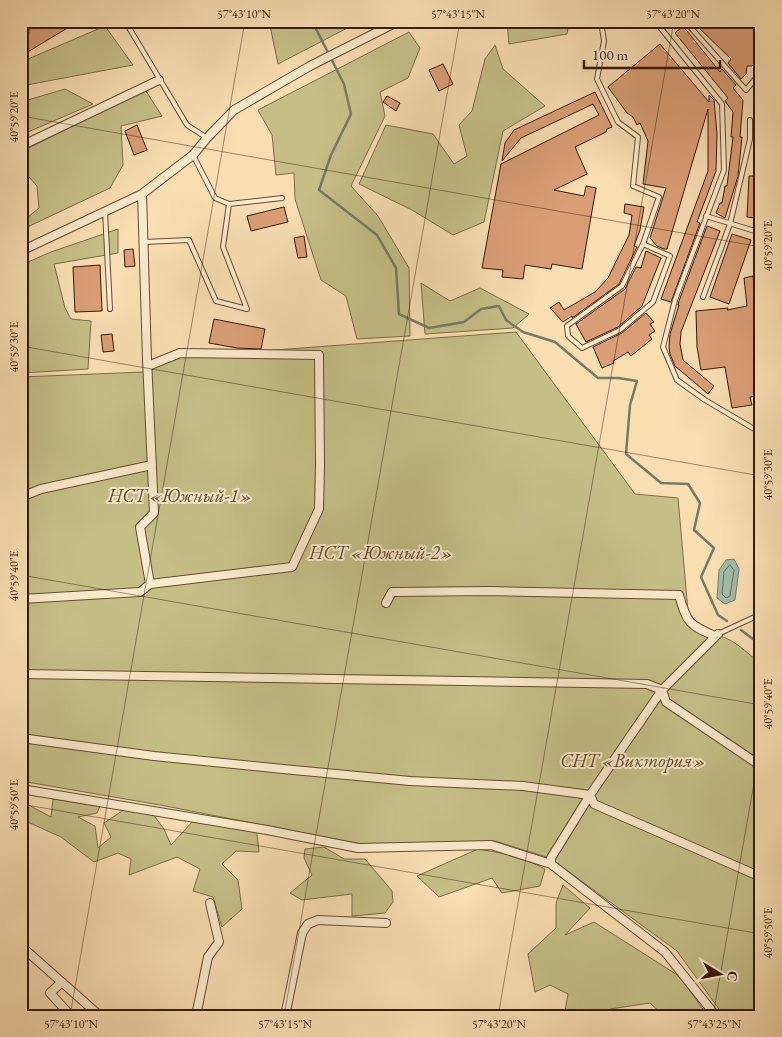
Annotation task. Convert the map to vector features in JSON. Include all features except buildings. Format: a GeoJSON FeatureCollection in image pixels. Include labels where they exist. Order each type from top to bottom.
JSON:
{"type":"FeatureCollection","features":[{"type":"Feature","properties":{"kind":"street"},"geometry":{"type":"LineString","coordinates":[[21,251],[142,194],[193,155],[234,110],[310,66],[352,46],[394,22]]}},
{"type":"Feature","properties":{"kind":"street"},"geometry":{"type":"LineString","coordinates":[[21,146],[159,80]]}},
{"type":"Feature","properties":{"kind":"street"},"geometry":{"type":"LineString","coordinates":[[142,194],[154,513],[140,527],[150,584]]}},
{"type":"Feature","properties":{"kind":"street"},"geometry":{"type":"LineString","coordinates":[[21,598],[140,592],[150,584],[292,567],[318,509],[320,464],[319,356],[180,354],[148,366]]}},
{"type":"Feature","properties":{"kind":"street"},"geometry":{"type":"LineString","coordinates":[[21,497],[41,489],[152,465]]}},
{"type":"Feature","properties":{"kind":"street"},"geometry":{"type":"LineString","coordinates":[[386,603],[392,592],[490,591],[680,596],[686,618],[696,628],[716,635],[662,690],[590,795],[550,858],[551,864]]}},
{"type":"Feature","properties":{"kind":"street"},"geometry":{"type":"LineString","coordinates":[[21,674],[647,684],[662,690],[666,702],[761,766]]}},
{"type":"Feature","properties":{"kind":"street"},"geometry":{"type":"LineString","coordinates":[[21,738],[154,756],[283,769],[410,781],[523,786],[590,795]]}},
{"type":"Feature","properties":{"kind":"street"},"geometry":{"type":"LineString","coordinates":[[21,789],[258,828],[358,848],[491,845],[551,864],[665,952],[716,1016]]}},
{"type":"Feature","properties":{"kind":"street"},"geometry":{"type":"LineString","coordinates":[[590,795],[594,804],[761,877]]}},
{"type":"Feature","properties":{"kind":"street"},"geometry":{"type":"LineString","coordinates":[[196,1016],[208,957],[218,942],[210,903]]}},
{"type":"Feature","properties":{"kind":"street"},"geometry":{"type":"LineString","coordinates":[[285,1016],[302,933],[308,924],[318,920],[386,923]]}},
{"type":"Feature","properties":{"kind":"street"},"geometry":{"type":"LineString","coordinates":[[21,946],[100,1016]]}},
{"type":"Feature","properties":{"kind":"street"},"geometry":{"type":"LineString","coordinates":[[62,982],[50,993],[70,1016]]}},
{"type":"Feature","properties":{"kind":"lane"},"geometry":{"type":"LineString","coordinates":[[124,21],[187,125],[210,135]]}},
{"type":"Feature","properties":{"kind":"lane"},"geometry":{"type":"LineString","coordinates":[[602,21],[604,41],[597,79],[618,122],[638,137],[633,186],[659,197],[643,244],[622,286],[567,326],[568,336],[582,348],[620,330],[653,302],[670,256],[643,244]]}},
{"type":"Feature","properties":{"kind":"lane"},"geometry":{"type":"LineString","coordinates":[[655,21],[722,104],[724,170],[675,300],[663,347],[677,380],[705,400],[761,433]]}},
{"type":"Feature","properties":{"kind":"lane"},"geometry":{"type":"LineString","coordinates":[[660,27],[666,21]]}},
{"type":"Feature","properties":{"kind":"lane"},"geometry":{"type":"LineString","coordinates":[[660,27],[684,21],[746,90],[761,72]]}},
{"type":"Feature","properties":{"kind":"lane"},"geometry":{"type":"LineString","coordinates":[[703,297],[730,224],[750,139],[750,120]]}},
{"type":"Feature","properties":{"kind":"lane"},"geometry":{"type":"LineString","coordinates":[[193,155],[215,198],[229,204],[282,198]]}},
{"type":"Feature","properties":{"kind":"lane"},"geometry":{"type":"LineString","coordinates":[[143,242],[189,240],[216,301],[247,310],[223,247],[229,204]]}},
{"type":"Feature","properties":{"kind":"lane"},"geometry":{"type":"LineString","coordinates":[[105,211],[110,309]]}},
{"type":"Feature","properties":{"kind":"lane"},"geometry":{"type":"LineString","coordinates":[[706,216],[758,232],[761,231]]}},
{"type":"Feature","properties":{"kind":"lane"},"geometry":{"type":"LineString","coordinates":[[716,635],[761,614]]}},
{"type":"Feature","properties":{"kind":"green space"},"geometry":{"type":"Polygon","coordinates":[[[269,21],[356,21],[355,24],[278,64],[269,21]]]}},
{"type":"Feature","properties":{"kind":"green space"},"geometry":{"type":"Polygon","coordinates":[[[507,21],[569,21],[567,34],[509,44],[507,21]]]}},
{"type":"Feature","properties":{"kind":"green space"},"geometry":{"type":"Polygon","coordinates":[[[105,26],[133,65],[21,86],[21,62],[105,26]]]}},
{"type":"Feature","properties":{"kind":"green space"},"geometry":{"type":"Polygon","coordinates":[[[409,32],[420,48],[408,78],[380,92],[385,116],[351,186],[378,216],[409,268],[410,336],[357,339],[346,296],[321,280],[295,199],[294,173],[276,175],[272,135],[258,110],[409,32]]]}},
{"type":"Feature","properties":{"kind":"green space"},"geometry":{"type":"Polygon","coordinates":[[[495,45],[503,69],[545,106],[503,131],[484,222],[453,235],[412,210],[359,184],[386,125],[433,134],[454,164],[467,156],[459,125],[472,111],[485,59],[495,45]]]}},
{"type":"Feature","properties":{"kind":"green space"},"geometry":{"type":"Polygon","coordinates":[[[65,89],[93,104],[21,135],[21,102],[65,89]]]}},
{"type":"Feature","properties":{"kind":"green space"},"geometry":{"type":"Polygon","coordinates":[[[146,91],[162,116],[121,126],[123,165],[110,188],[21,230],[21,223],[39,208],[37,186],[21,168],[21,152],[146,91]]]}},
{"type":"Feature","properties":{"kind":"green space"},"geometry":{"type":"Polygon","coordinates":[[[118,229],[118,253],[54,264],[65,308],[71,319],[91,321],[88,369],[21,373],[21,265],[51,252],[118,229]]]}},
{"type":"Feature","properties":{"kind":"green space"},"geometry":{"type":"Polygon","coordinates":[[[421,283],[450,301],[480,288],[529,314],[513,328],[425,334],[421,283]]]}},
{"type":"Feature","properties":{"kind":"green space"},"geometry":{"type":"Polygon","coordinates":[[[516,332],[635,494],[678,498],[688,611],[703,633],[728,639],[761,664],[761,1016],[724,1016],[677,951],[550,858],[495,841],[366,845],[160,805],[21,781],[21,377],[144,372],[181,357],[516,332]]]}},
{"type":"Feature","properties":{"kind":"green space"},"geometry":{"type":"Polygon","coordinates":[[[53,799],[100,806],[97,813],[78,817],[95,826],[98,848],[111,837],[104,823],[125,809],[152,813],[164,829],[171,845],[193,821],[255,830],[259,852],[236,851],[222,864],[238,880],[242,909],[222,927],[213,897],[193,891],[200,869],[177,857],[129,875],[131,859],[118,853],[94,862],[61,837],[21,819],[25,803],[51,817],[53,799]]]}},
{"type":"Feature","properties":{"kind":"green space"},"geometry":{"type":"Polygon","coordinates":[[[324,847],[344,859],[365,859],[392,891],[393,902],[385,913],[352,916],[352,894],[302,900],[290,893],[312,875],[304,858],[305,849],[324,847]]]}},
{"type":"Feature","properties":{"kind":"green space"},"geometry":{"type":"Polygon","coordinates":[[[478,849],[518,856],[545,869],[540,886],[502,893],[492,878],[439,897],[417,876],[478,849]]]}},
{"type":"Feature","properties":{"kind":"green space"},"geometry":{"type":"Polygon","coordinates":[[[563,885],[590,908],[565,935],[594,922],[679,976],[708,1016],[664,1016],[650,1003],[610,1009],[604,1016],[564,1016],[568,994],[550,985],[535,992],[528,954],[556,928],[556,903],[563,885]]]}},
{"type":"Feature","properties":{"kind":"water"},"geometry":{"type":"Polygon","coordinates":[[[734,559],[739,569],[735,600],[725,604],[717,598],[719,570],[726,560],[734,559]]]}},
{"type":"Feature","properties":{"kind":"waterway"},"geometry":{"type":"LineString","coordinates":[[312,21],[344,84],[351,114],[331,155],[319,190],[377,235],[396,268],[399,314],[429,328],[464,322],[481,309],[499,306],[506,320],[523,332],[555,342],[598,378],[618,378],[637,381],[630,405],[626,454],[661,483],[688,484],[700,503],[694,530],[714,548],[701,577],[718,615],[727,621]]}},
{"type":"Feature","properties":{"kind":"waterway"},"geometry":{"type":"LineString","coordinates":[[741,630],[761,645]]}},
{"type":"Feature","properties":{"kind":"park label","name":"НСТ «Южный-1»"},"geometry":{"type":"Point","coordinates":[180,495]}},
{"type":"Feature","properties":{"kind":"park label","name":"НСТ «Южный-2»"},"geometry":{"type":"Point","coordinates":[381,552]}},
{"type":"Feature","properties":{"kind":"park label","name":"СНТ «Виктория»"},"geometry":{"type":"Point","coordinates":[633,760]}}]}
